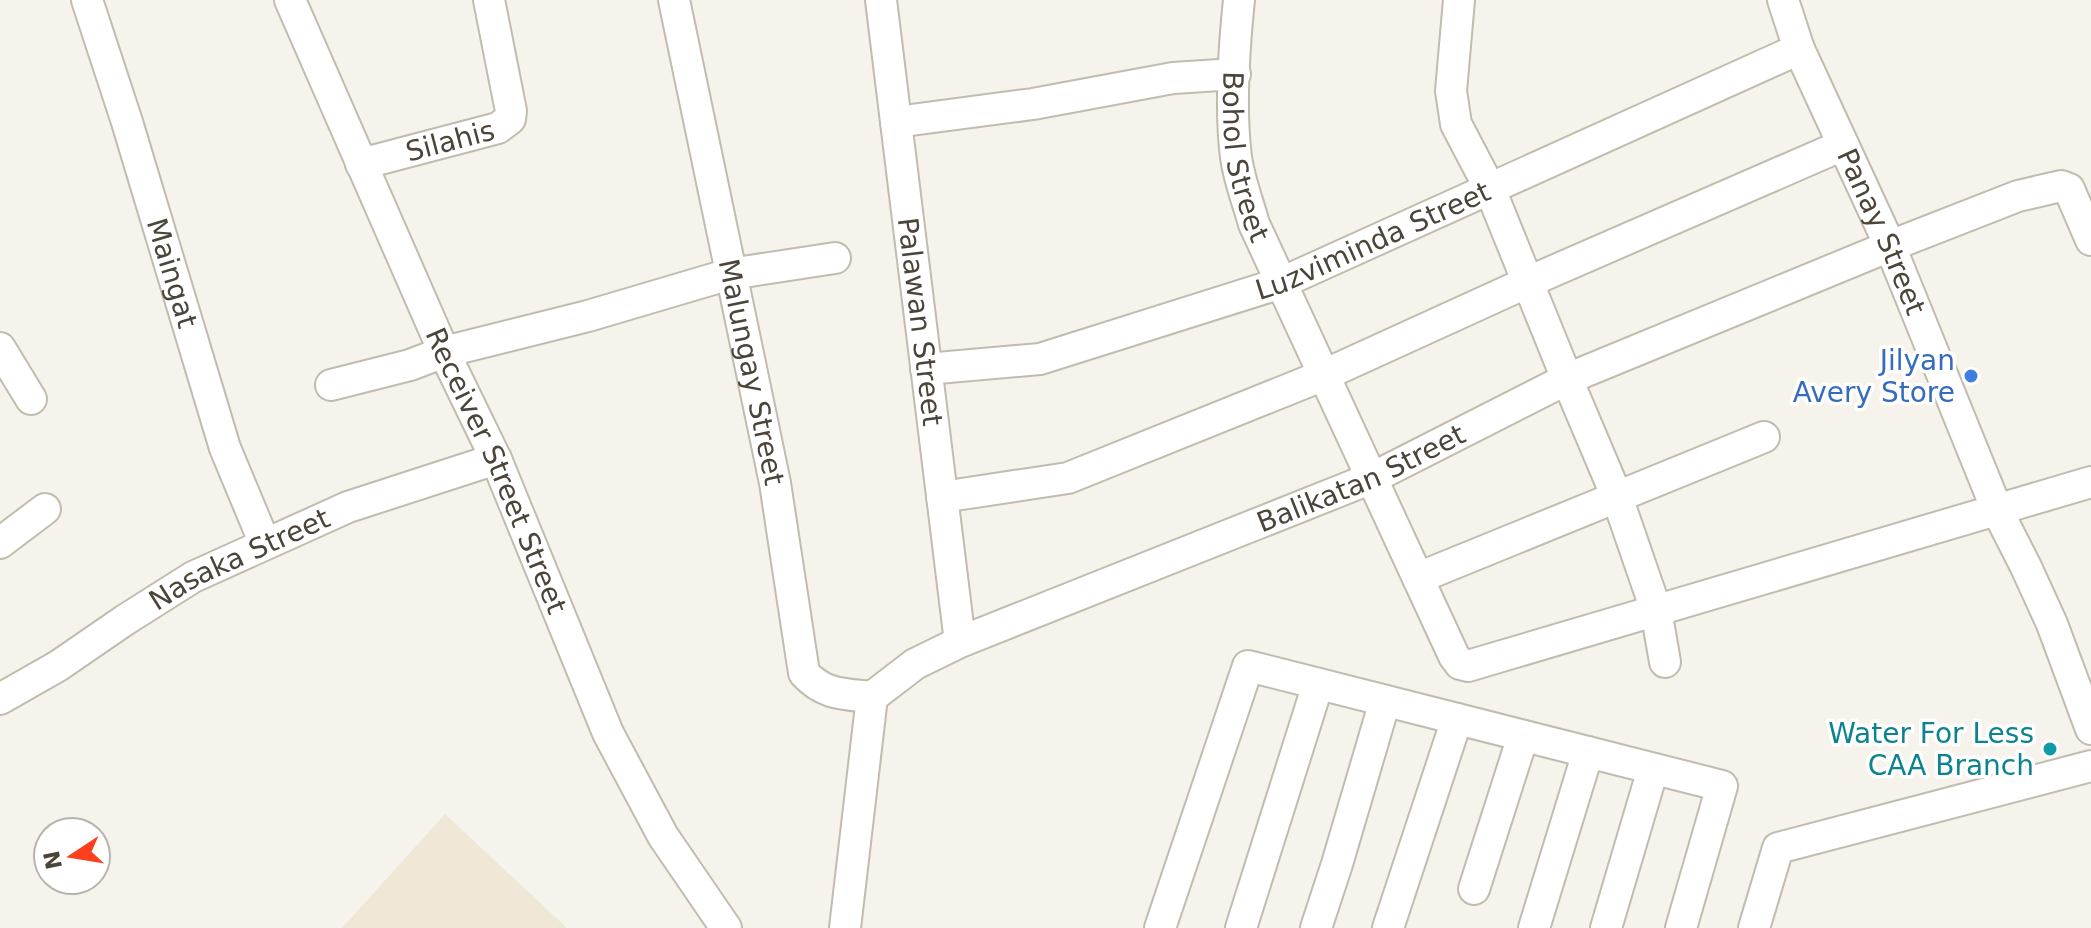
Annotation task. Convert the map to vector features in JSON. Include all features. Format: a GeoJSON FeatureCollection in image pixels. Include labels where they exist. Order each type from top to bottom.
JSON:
{"type":"FeatureCollection","features":[{"type":"Feature","properties":{"kind":"street","name":"Maingat"},"geometry":{"type":"LineString","coordinates":[[87,0],[225,448],[265,544]]}},
{"type":"Feature","properties":{"kind":"street","name":"Receiver Street Street"},"geometry":{"type":"LineString","coordinates":[[290,0],[444,352],[496,459],[608,733],[663,836],[726,928]]}},
{"type":"Feature","properties":{"kind":"street","name":"Silahis"},"geometry":{"type":"LineString","coordinates":[[361,164],[498,128],[510,119],[489,0]]}},
{"type":"Feature","properties":{"kind":"street","name":"Malungay Street"},"geometry":{"type":"LineString","coordinates":[[674,0],[775,483],[804,673],[816,686],[839,694],[872,697]]}},
{"type":"Feature","properties":{"kind":"street","name":"Palawan Street"},"geometry":{"type":"LineString","coordinates":[[881,0],[960,642]]}},
{"type":"Feature","properties":{"kind":"street","name":"Bohol Street"},"geometry":{"type":"LineString","coordinates":[[1239,0],[1235,39],[1236,159],[1254,224],[1454,656],[1460,664],[1468,666],[1656,610]]}},
{"type":"Feature","properties":{"kind":"street"},"geometry":{"type":"LineString","coordinates":[[1459,0],[1451,91],[1456,124],[1490,189],[1617,497],[1656,610],[1665,662]]}},
{"type":"Feature","properties":{"kind":"street","name":"Panay Street"},"geometry":{"type":"LineString","coordinates":[[1783,0],[1799,49],[1890,246],[1997,510],[2052,624],[2091,729]]}},
{"type":"Feature","properties":{"kind":"street","name":"Luzviminda Street"},"geometry":{"type":"LineString","coordinates":[[926,369],[1040,359],[1281,283],[1799,49]]}},
{"type":"Feature","properties":{"kind":"street"},"geometry":{"type":"LineString","coordinates":[[896,122],[1033,104],[1173,78],[1235,74]]}},
{"type":"Feature","properties":{"kind":"street"},"geometry":{"type":"LineString","coordinates":[[942,497],[1068,478],[1324,375],[1843,145]]}},
{"type":"Feature","properties":{"kind":"street","name":"Balikatan Street"},"geometry":{"type":"LineString","coordinates":[[872,697],[915,664],[960,642],[1372,478],[1567,379],[2018,196],[2061,186],[2069,189],[2091,240]]}},
{"type":"Feature","properties":{"kind":"street"},"geometry":{"type":"LineString","coordinates":[[331,385],[410,365],[444,352],[588,316],[730,274],[835,258]]}},
{"type":"Feature","properties":{"kind":"street"},"geometry":{"type":"LineString","coordinates":[[0,348],[31,399]]}},
{"type":"Feature","properties":{"kind":"street"},"geometry":{"type":"LineString","coordinates":[[1418,578],[1764,437]]}},
{"type":"Feature","properties":{"kind":"street","name":"Nasaka Street"},"geometry":{"type":"LineString","coordinates":[[0,699],[58,666],[193,577],[348,507],[496,459]]}},
{"type":"Feature","properties":{"kind":"street"},"geometry":{"type":"LineString","coordinates":[[1656,610],[2091,482]]}},
{"type":"Feature","properties":{"kind":"street"},"geometry":{"type":"LineString","coordinates":[[0,543],[45,509]]}},
{"type":"Feature","properties":{"kind":"street"},"geometry":{"type":"LineString","coordinates":[[1160,928],[1248,666],[1722,786],[1681,928]]}},
{"type":"Feature","properties":{"kind":"street"},"geometry":{"type":"LineString","coordinates":[[1241,928],[1318,684]]}},
{"type":"Feature","properties":{"kind":"street"},"geometry":{"type":"LineString","coordinates":[[845,928],[872,697]]}},
{"type":"Feature","properties":{"kind":"street"},"geometry":{"type":"LineString","coordinates":[[1316,928],[1385,701]]}},
{"type":"Feature","properties":{"kind":"street"},"geometry":{"type":"LineString","coordinates":[[1388,928],[1457,719]]}},
{"type":"Feature","properties":{"kind":"street"},"geometry":{"type":"LineString","coordinates":[[1474,889],[1523,736]]}},
{"type":"Feature","properties":{"kind":"street"},"geometry":{"type":"LineString","coordinates":[[1534,928],[1588,752]]}},
{"type":"Feature","properties":{"kind":"street"},"geometry":{"type":"LineString","coordinates":[[1754,928],[1778,848],[2091,766]]}},
{"type":"Feature","properties":{"kind":"street"},"geometry":{"type":"LineString","coordinates":[[1606,928],[1653,769]]}},
{"type":"Feature","properties":{"kind":"shaded area"},"geometry":{"type":"Polygon","coordinates":[[[445,814],[567,928],[342,928],[445,814]]]}},
{"type":"Feature","properties":{"kind":"place","name":"Jilyan Avery Store"},"geometry":{"type":"Point","coordinates":[1971,376]}},
{"type":"Feature","properties":{"kind":"place","name":"Water For Less CAA Branch"},"geometry":{"type":"Point","coordinates":[2050,749]}}]}
